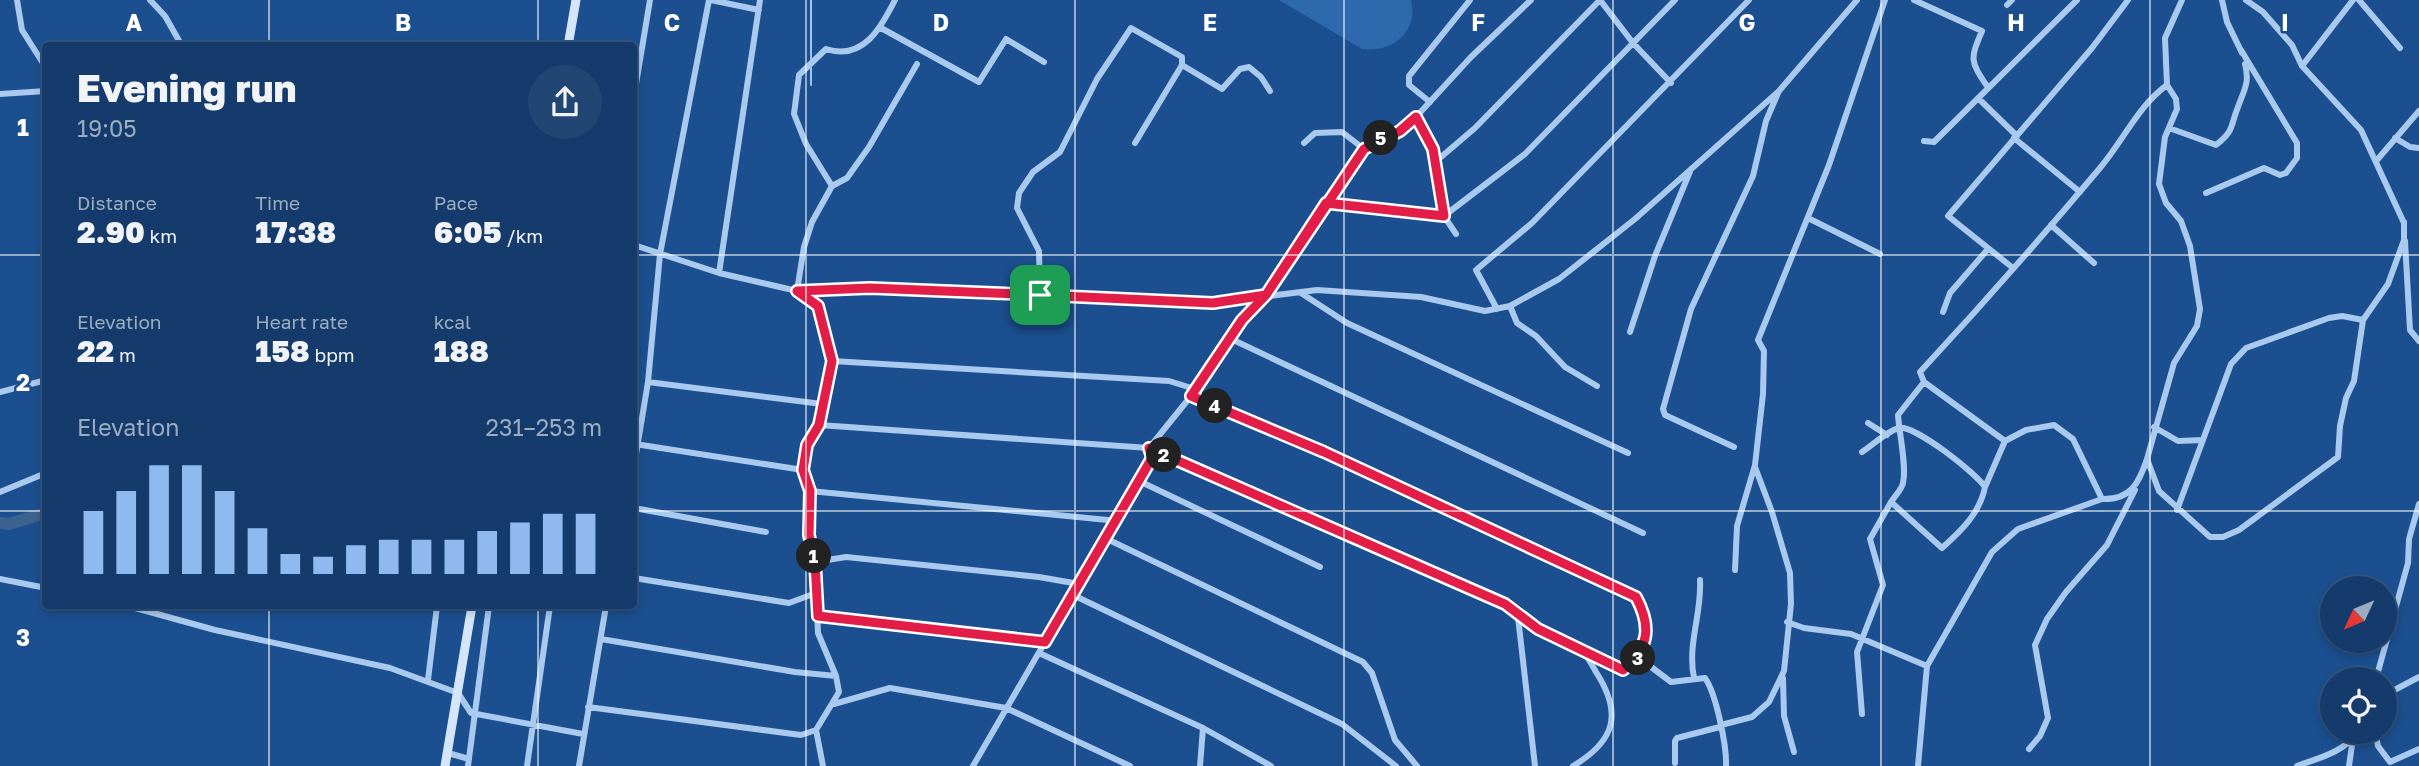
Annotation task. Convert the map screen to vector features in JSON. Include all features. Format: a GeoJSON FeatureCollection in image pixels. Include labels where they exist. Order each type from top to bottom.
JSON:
{"type":"FeatureCollection","features":[{"type":"Feature","properties":{"kind":"main road"},"geometry":{"type":"LineString","coordinates":[[569,42],[576,0]]}},
{"type":"Feature","properties":{"kind":"main road"},"geometry":{"type":"LineString","coordinates":[[445,766],[472,609]]}},
{"type":"Feature","properties":{"kind":"street"},"geometry":{"type":"LineString","coordinates":[[17,0],[22,30],[42,62]]}},
{"type":"Feature","properties":{"kind":"street"},"geometry":{"type":"LineString","coordinates":[[150,0],[165,16],[180,42]]}},
{"type":"Feature","properties":{"kind":"street"},"geometry":{"type":"LineString","coordinates":[[637,78],[650,0]]}},
{"type":"Feature","properties":{"kind":"street"},"geometry":{"type":"LineString","coordinates":[[637,434],[648,382],[660,254],[710,0],[759,10]]}},
{"type":"Feature","properties":{"kind":"street"},"geometry":{"type":"LineString","coordinates":[[719,273],[761,0]]}},
{"type":"Feature","properties":{"kind":"street"},"geometry":{"type":"LineString","coordinates":[[832,186],[806,144],[794,114],[799,75],[826,49],[837,52],[862,47],[881,28],[895,0]]}},
{"type":"Feature","properties":{"kind":"street"},"geometry":{"type":"LineString","coordinates":[[1430,102],[1409,85],[1409,76],[1470,0]]}},
{"type":"Feature","properties":{"kind":"street"},"geometry":{"type":"LineString","coordinates":[[1149,448],[1193,393],[1229,338],[1266,295],[1364,149],[1400,131],[1416,117],[1471,57],[1531,0]]}},
{"type":"Feature","properties":{"kind":"street"},"geometry":{"type":"LineString","coordinates":[[1434,163],[1504,99],[1600,0],[1633,43],[1671,83]]}},
{"type":"Feature","properties":{"kind":"street"},"geometry":{"type":"LineString","coordinates":[[1326,203],[1444,216],[1525,154],[1675,0]]}},
{"type":"Feature","properties":{"kind":"street"},"geometry":{"type":"LineString","coordinates":[[1497,309],[1476,270],[1532,223],[1749,0]]}},
{"type":"Feature","properties":{"kind":"street"},"geometry":{"type":"LineString","coordinates":[[637,246],[719,273],[797,291],[870,288],[1213,303],[1317,290],[1421,297],[1485,311],[1497,309],[1510,306],[1559,279],[1635,219],[1779,91],[1857,0]]}},
{"type":"Feature","properties":{"kind":"street"},"geometry":{"type":"LineString","coordinates":[[1735,570],[1737,526],[1755,465],[1763,394],[1764,351],[1758,340],[1808,218],[1885,0]]}},
{"type":"Feature","properties":{"kind":"street"},"geometry":{"type":"LineString","coordinates":[[1914,0],[1982,31],[1971,55],[1974,67],[1987,86]]}},
{"type":"Feature","properties":{"kind":"street"},"geometry":{"type":"LineString","coordinates":[[1924,141],[1934,142],[1987,86],[2077,0]]}},
{"type":"Feature","properties":{"kind":"street"},"geometry":{"type":"LineString","coordinates":[[2014,268],[1948,216],[2092,47],[2128,0]]}},
{"type":"Feature","properties":{"kind":"street"},"geometry":{"type":"LineString","coordinates":[[2029,749],[2040,736],[2048,718],[2035,645],[2047,619],[2066,592],[2107,545],[2136,488],[2174,363],[2197,326],[2200,310],[2190,246],[2181,221],[2161,195],[2159,184],[2165,137],[2177,109],[2176,99],[2167,85],[2165,38],[2182,0]]}},
{"type":"Feature","properties":{"kind":"street"},"geometry":{"type":"LineString","coordinates":[[2206,193],[2264,168],[2280,175],[2286,173],[2297,158],[2297,143],[2241,50],[2227,22],[2222,0]]}},
{"type":"Feature","properties":{"kind":"street"},"geometry":{"type":"LineString","coordinates":[[2246,0],[2263,12],[2292,45],[2302,66],[2361,130],[2377,160],[2404,222],[2410,330],[2419,341]]}},
{"type":"Feature","properties":{"kind":"street"},"geometry":{"type":"LineString","coordinates":[[2302,66],[2353,0]]}},
{"type":"Feature","properties":{"kind":"street"},"geometry":{"type":"LineString","coordinates":[[2359,0],[2400,48]]}},
{"type":"Feature","properties":{"kind":"street"},"geometry":{"type":"LineString","coordinates":[[881,28],[979,82],[1006,39],[1044,62]]}},
{"type":"Feature","properties":{"kind":"street"},"geometry":{"type":"LineString","coordinates":[[1040,295],[1039,251],[1017,208],[1019,192],[1033,172],[1060,152],[1097,79],[1131,28],[1182,57],[1182,65],[1135,143]]}},
{"type":"Feature","properties":{"kind":"street"},"geometry":{"type":"LineString","coordinates":[[2169,128],[2216,145],[2223,139],[2235,125],[2239,103],[2248,84],[2241,50]]}},
{"type":"Feature","properties":{"kind":"street"},"geometry":{"type":"LineString","coordinates":[[797,291],[808,234],[832,186],[847,178],[869,147],[917,64]]}},
{"type":"Feature","properties":{"kind":"street"},"geometry":{"type":"LineString","coordinates":[[1182,65],[1222,89],[1240,69],[1249,67],[1261,77],[1270,91]]}},
{"type":"Feature","properties":{"kind":"street"},"geometry":{"type":"LineString","coordinates":[[2005,440],[1924,382],[1920,372],[2080,192],[2152,96],[2167,85]]}},
{"type":"Feature","properties":{"kind":"street"},"geometry":{"type":"LineString","coordinates":[[0,94],[42,91]]}},
{"type":"Feature","properties":{"kind":"street"},"geometry":{"type":"LineString","coordinates":[[1734,447],[1665,415],[1663,409],[1691,309],[1753,176],[1766,121],[1779,91]]}},
{"type":"Feature","properties":{"kind":"street"},"geometry":{"type":"LineString","coordinates":[[1978,98],[2015,137],[2080,192]]}},
{"type":"Feature","properties":{"kind":"street"},"geometry":{"type":"LineString","coordinates":[[2377,160],[2419,111]]}},
{"type":"Feature","properties":{"kind":"street"},"geometry":{"type":"LineString","coordinates":[[1416,117],[1433,149],[1444,216],[1456,234]]}},
{"type":"Feature","properties":{"kind":"street"},"geometry":{"type":"LineString","coordinates":[[1304,143],[1315,133],[1342,131],[1364,149]]}},
{"type":"Feature","properties":{"kind":"street"},"geometry":{"type":"LineString","coordinates":[[2395,138],[2410,147],[2419,148]]}},
{"type":"Feature","properties":{"kind":"street"},"geometry":{"type":"LineString","coordinates":[[1630,332],[1656,256],[1692,168]]}},
{"type":"Feature","properties":{"kind":"street"},"geometry":{"type":"LineString","coordinates":[[1808,218],[1880,254]]}},
{"type":"Feature","properties":{"kind":"street"},"geometry":{"type":"LineString","coordinates":[[2147,458],[2159,491],[2210,537],[2231,535],[2338,457],[2340,426],[2346,398],[2354,382],[2363,320],[2388,284],[2404,240],[2404,222]]}},
{"type":"Feature","properties":{"kind":"street"},"geometry":{"type":"LineString","coordinates":[[2051,225],[2094,263]]}},
{"type":"Feature","properties":{"kind":"street"},"geometry":{"type":"LineString","coordinates":[[1943,312],[1951,293],[1988,249]]}},
{"type":"Feature","properties":{"kind":"street"},"geometry":{"type":"LineString","coordinates":[[588,707],[800,735],[816,730],[834,704],[839,692],[836,676],[818,633],[815,562],[809,535],[810,491],[803,470],[807,445],[819,425],[832,361],[818,306],[797,291]]}},
{"type":"Feature","properties":{"kind":"street"},"geometry":{"type":"LineString","coordinates":[[1301,293],[1347,323],[1628,453]]}},
{"type":"Feature","properties":{"kind":"street"},"geometry":{"type":"LineString","coordinates":[[1510,306],[1517,323],[1536,336],[1565,367],[1597,386]]}},
{"type":"Feature","properties":{"kind":"street"},"geometry":{"type":"LineString","coordinates":[[2177,510],[2231,364],[2246,348],[2329,318],[2342,316],[2363,320]]}},
{"type":"Feature","properties":{"kind":"street"},"geometry":{"type":"LineString","coordinates":[[1229,338],[1643,533]]}},
{"type":"Feature","properties":{"kind":"street"},"geometry":{"type":"LineString","coordinates":[[819,425],[1149,448],[1505,604],[1518,617],[1623,670],[1644,648],[1646,616],[1636,597],[1169,381],[832,361]]}},
{"type":"Feature","properties":{"kind":"street"},"geometry":{"type":"LineString","coordinates":[[0,392],[42,381]]}},
{"type":"Feature","properties":{"kind":"street"},"geometry":{"type":"LineString","coordinates":[[648,382],[822,404]]}},
{"type":"Feature","properties":{"kind":"street"},"geometry":{"type":"LineString","coordinates":[[1862,714],[1857,652],[1883,585],[1870,539],[1903,483],[1898,415],[1924,382]]}},
{"type":"Feature","properties":{"kind":"street"},"geometry":{"type":"LineString","coordinates":[[1868,424],[1887,435]]}},
{"type":"Feature","properties":{"kind":"street"},"geometry":{"type":"LineString","coordinates":[[1891,502],[1942,548],[1963,529],[1982,500],[2005,440],[2026,430],[2054,425],[2073,439],[2102,499]]}},
{"type":"Feature","properties":{"kind":"street"},"geometry":{"type":"LineString","coordinates":[[2154,427],[2178,441],[2203,440]]}},
{"type":"Feature","properties":{"kind":"street"},"geometry":{"type":"LineString","coordinates":[[1862,453],[1899,428],[1907,429],[1949,454],[1985,487]]}},
{"type":"Feature","properties":{"kind":"street"},"geometry":{"type":"LineString","coordinates":[[637,444],[803,470]]}},
{"type":"Feature","properties":{"kind":"street"},"geometry":{"type":"LineString","coordinates":[[972,766],[1118,521],[1152,458],[1149,448]]}},
{"type":"Feature","properties":{"kind":"street"},"geometry":{"type":"LineString","coordinates":[[1755,465],[1790,573],[1791,604],[1781,692],[1784,716],[1794,752]]}},
{"type":"Feature","properties":{"kind":"street"},"geometry":{"type":"LineString","coordinates":[[0,492],[42,475]]}},
{"type":"Feature","properties":{"kind":"street"},"geometry":{"type":"LineString","coordinates":[[1139,481],[1320,567]]}},
{"type":"Feature","properties":{"kind":"street"},"geometry":{"type":"LineString","coordinates":[[1917,766],[1927,666],[1992,552],[2018,529],[2102,499],[2116,499],[2136,488]]}},
{"type":"Feature","properties":{"kind":"street"},"geometry":{"type":"LineString","coordinates":[[810,491],[1118,521]]}},
{"type":"Feature","properties":{"kind":"street"},"geometry":{"type":"LineString","coordinates":[[2379,667],[2408,564],[2409,539],[2419,504]]}},
{"type":"Feature","properties":{"kind":"street"},"geometry":{"type":"LineString","coordinates":[[637,509],[766,533]]}},
{"type":"Feature","properties":{"kind":"street"},"geometry":{"type":"LineString","coordinates":[[1107,539],[1363,662],[1372,673],[1400,749],[1417,766]]}},
{"type":"Feature","properties":{"kind":"street"},"geometry":{"type":"LineString","coordinates":[[815,562],[846,557],[1039,577],[1079,584]]}},
{"type":"Feature","properties":{"kind":"street"},"geometry":{"type":"LineString","coordinates":[[0,579],[42,587]]}},
{"type":"Feature","properties":{"kind":"street"},"geometry":{"type":"LineString","coordinates":[[637,579],[789,603],[816,593]]}},
{"type":"Feature","properties":{"kind":"street"},"geometry":{"type":"LineString","coordinates":[[1695,678],[1691,646],[1699,614],[1700,580]]}},
{"type":"Feature","properties":{"kind":"street"},"geometry":{"type":"LineString","coordinates":[[1073,595],[1342,724],[1396,766],[1400,749]]}},
{"type":"Feature","properties":{"kind":"street"},"geometry":{"type":"LineString","coordinates":[[139,609],[215,630],[362,660],[428,680],[458,693],[474,713],[583,734]]}},
{"type":"Feature","properties":{"kind":"street"},"geometry":{"type":"LineString","coordinates":[[428,680],[437,609]]}},
{"type":"Feature","properties":{"kind":"street"},"geometry":{"type":"LineString","coordinates":[[447,753],[469,762],[489,609]]}},
{"type":"Feature","properties":{"kind":"street"},"geometry":{"type":"LineString","coordinates":[[527,766],[550,609]]}},
{"type":"Feature","properties":{"kind":"street"},"geometry":{"type":"LineString","coordinates":[[579,766],[606,609]]}},
{"type":"Feature","properties":{"kind":"street"},"geometry":{"type":"LineString","coordinates":[[818,616],[1045,642]]}},
{"type":"Feature","properties":{"kind":"street"},"geometry":{"type":"LineString","coordinates":[[1518,617],[1535,766]]}},
{"type":"Feature","properties":{"kind":"street"},"geometry":{"type":"LineString","coordinates":[[1787,622],[1862,639],[1927,666]]}},
{"type":"Feature","properties":{"kind":"street"},"geometry":{"type":"LineString","coordinates":[[601,639],[795,672],[836,676]]}},
{"type":"Feature","properties":{"kind":"street"},"geometry":{"type":"LineString","coordinates":[[1573,766],[1601,748],[1606,739],[1612,708],[1610,695],[1581,650]]}},
{"type":"Feature","properties":{"kind":"street"},"geometry":{"type":"LineString","coordinates":[[1039,653],[1203,728],[1271,766]]}},
{"type":"Feature","properties":{"kind":"street"},"geometry":{"type":"LineString","coordinates":[[1638,657],[1671,682],[1705,678],[1712,687],[1727,754],[1726,766]]}},
{"type":"Feature","properties":{"kind":"street"},"geometry":{"type":"LineString","coordinates":[[1675,764],[1675,741],[1678,738],[1752,717],[1769,702],[1784,671]]}},
{"type":"Feature","properties":{"kind":"street"},"geometry":{"type":"LineString","coordinates":[[2397,689],[2419,677]]}},
{"type":"Feature","properties":{"kind":"street"},"geometry":{"type":"LineString","coordinates":[[834,704],[890,688],[1006,708],[1130,766]]}},
{"type":"Feature","properties":{"kind":"street"},"geometry":{"type":"LineString","coordinates":[[1200,766],[1203,728]]}},
{"type":"Feature","properties":{"kind":"street"},"geometry":{"type":"LineString","coordinates":[[816,730],[823,766]]}},
{"type":"Feature","properties":{"kind":"street"},"geometry":{"type":"LineString","coordinates":[[2297,766],[2333,752],[2343,744]]}},
{"type":"Feature","properties":{"kind":"street"},"geometry":{"type":"LineString","coordinates":[[2349,766],[2353,744]]}},
{"type":"Feature","properties":{"kind":"street"},"geometry":{"type":"LineString","coordinates":[[2378,744],[2390,762],[2419,749]]}},
{"type":"Feature","properties":{"kind":"shaded area"},"geometry":{"type":"Polygon","coordinates":[[[1279,0],[1411,0],[1411,22],[1407,31],[1393,44],[1383,48],[1362,49],[1279,0]]]}},
{"type":"Feature","properties":{"kind":"waterway"},"geometry":{"type":"LineString","coordinates":[[811,0],[811,59]]}},
{"type":"Feature","properties":{"kind":"waterway"},"geometry":{"type":"LineString","coordinates":[[811,68],[811,85]]}},
{"type":"Feature","properties":{"kind":"waterway"},"geometry":{"type":"LineString","coordinates":[[0,523],[9,524],[42,514]]}},
{"type":"Feature","properties":{"kind":"route"},"geometry":{"type":"LineString","coordinates":[[1040,295],[942,289],[797,291],[818,306],[832,361],[819,425],[807,445],[803,470],[810,491],[809,535],[815,562],[818,616],[1045,642],[1118,521],[1152,458],[1149,448],[1505,604],[1518,617],[1538,629],[1623,670],[1644,648],[1646,616],[1636,597],[1324,452],[1191,396],[1242,320],[1266,295],[1326,203],[1444,216],[1433,149],[1416,117],[1400,131],[1364,149],[1326,203],[1296,249],[1266,295],[1213,303],[1040,295]]}}]}
